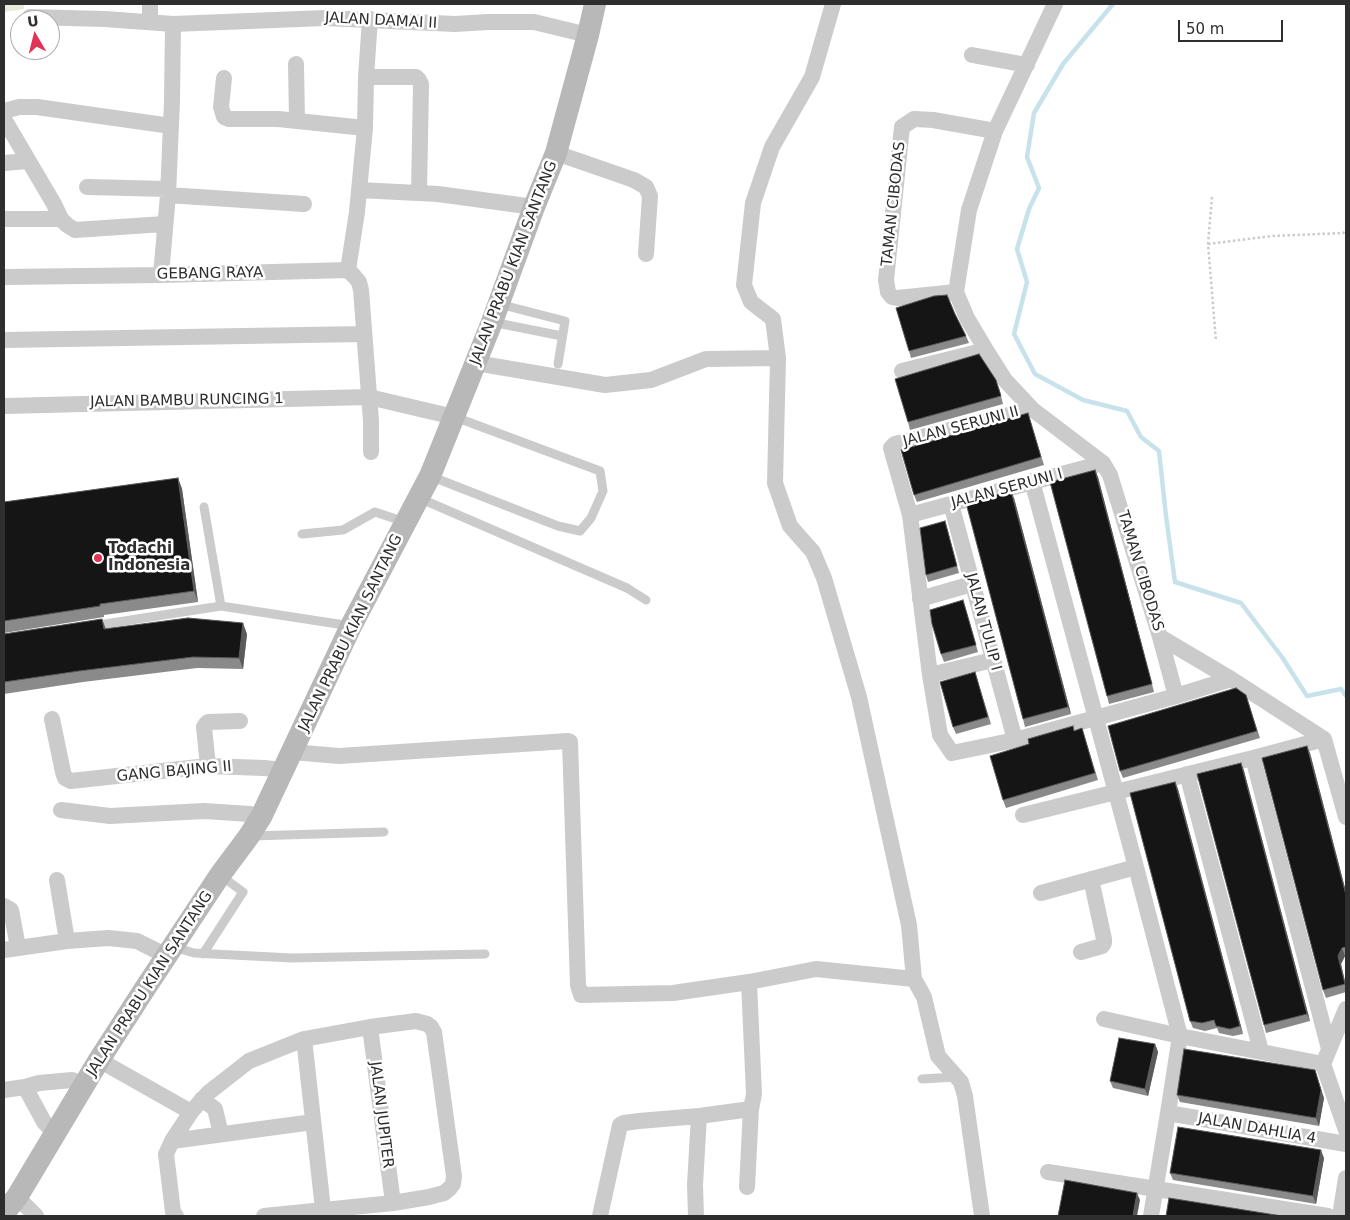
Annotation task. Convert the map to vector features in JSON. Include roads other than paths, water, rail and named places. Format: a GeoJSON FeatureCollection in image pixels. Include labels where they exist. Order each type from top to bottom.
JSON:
{"type":"FeatureCollection","features":[{"type":"Feature","properties":{"kind":"main road","name":"JALAN PRABU KIAN SANTANG"},"geometry":{"type":"LineString","coordinates":[[10,1205],[56,1134],[99,1060],[220,875],[250,836],[261,817],[351,626],[430,476],[476,363],[556,153],[595,4]]}},
{"type":"Feature","properties":{"kind":"street"},"geometry":{"type":"LineString","coordinates":[[150,4],[150,22]]}},
{"type":"Feature","properties":{"kind":"street"},"geometry":{"type":"LineString","coordinates":[[833,4],[812,77],[772,146],[753,203],[744,285],[751,302],[773,319],[778,358],[775,483],[790,526],[813,552],[824,578],[859,697],[909,926],[914,979],[924,997],[938,1056],[961,1082],[966,1096],[982,1216]]}},
{"type":"Feature","properties":{"kind":"street"},"geometry":{"type":"LineString","coordinates":[[956,292],[969,210],[995,131],[1055,4]]}},
{"type":"Feature","properties":{"kind":"street","name":"JALAN DAMAI II"},"geometry":{"type":"LineString","coordinates":[[60,18],[173,24],[325,18],[446,24],[534,22],[588,35]]}},
{"type":"Feature","properties":{"kind":"street"},"geometry":{"type":"LineString","coordinates":[[370,19],[365,128],[348,270],[359,282],[361,290],[371,452]]}},
{"type":"Feature","properties":{"kind":"street"},"geometry":{"type":"LineString","coordinates":[[161,275],[168,192],[173,24]]}},
{"type":"Feature","properties":{"kind":"street"},"geometry":{"type":"LineString","coordinates":[[972,55],[1027,65]]}},
{"type":"Feature","properties":{"kind":"street"},"geometry":{"type":"LineString","coordinates":[[296,64],[297,121]]}},
{"type":"Feature","properties":{"kind":"street"},"geometry":{"type":"LineString","coordinates":[[366,77],[416,78],[421,84],[419,193]]}},
{"type":"Feature","properties":{"kind":"street"},"geometry":{"type":"LineString","coordinates":[[224,78],[221,107],[224,117],[229,120],[278,119],[365,128]]}},
{"type":"Feature","properties":{"kind":"street"},"geometry":{"type":"LineString","coordinates":[[4,113],[19,107],[37,107],[171,126]]}},
{"type":"Feature","properties":{"kind":"street"},"geometry":{"type":"LineString","coordinates":[[4,119],[66,225],[75,230],[164,224]]}},
{"type":"Feature","properties":{"kind":"street","name":"TAMAN CIBODAS"},"geometry":{"type":"LineString","coordinates":[[995,131],[933,120],[914,120],[902,127],[886,280],[888,292],[892,297],[897,298],[956,292],[968,318],[1004,380],[1032,408],[1103,463],[1110,475],[1160,637],[1324,738]]}},
{"type":"Feature","properties":{"kind":"street"},"geometry":{"type":"LineString","coordinates":[[556,153],[634,180],[646,187],[650,196],[646,254]]}},
{"type":"Feature","properties":{"kind":"street"},"geometry":{"type":"LineString","coordinates":[[4,163],[28,161]]}},
{"type":"Feature","properties":{"kind":"street"},"geometry":{"type":"LineString","coordinates":[[87,187],[304,204]]}},
{"type":"Feature","properties":{"kind":"street"},"geometry":{"type":"LineString","coordinates":[[359,190],[419,193],[534,207]]}},
{"type":"Feature","properties":{"kind":"street"},"geometry":{"type":"LineString","coordinates":[[4,219],[61,219]]}},
{"type":"Feature","properties":{"kind":"street","name":"GEBANG RAYA"},"geometry":{"type":"LineString","coordinates":[[4,277],[348,270]]}},
{"type":"Feature","properties":{"kind":"street"},"geometry":{"type":"LineString","coordinates":[[4,340],[364,334]]}},
{"type":"Feature","properties":{"kind":"street"},"geometry":{"type":"LineString","coordinates":[[902,371],[986,350]]}},
{"type":"Feature","properties":{"kind":"street"},"geometry":{"type":"LineString","coordinates":[[476,363],[605,385],[651,380],[706,359],[778,358]]}},
{"type":"Feature","properties":{"kind":"street"},"geometry":{"type":"LineString","coordinates":[[369,397],[454,417]]}},
{"type":"Feature","properties":{"kind":"street","name":"JALAN BAMBU RUNCING 1"},"geometry":{"type":"LineString","coordinates":[[4,406],[369,397]]}},
{"type":"Feature","properties":{"kind":"street","name":"JALAN SERUNI II"},"geometry":{"type":"LineString","coordinates":[[910,515],[891,448],[895,444],[1032,408]]}},
{"type":"Feature","properties":{"kind":"street","name":"JALAN SERUNI I"},"geometry":{"type":"LineString","coordinates":[[910,515],[1103,463]]}},
{"type":"Feature","properties":{"kind":"street"},"geometry":{"type":"LineString","coordinates":[[1032,481],[1180,1036],[1151,1216]]}},
{"type":"Feature","properties":{"kind":"street","name":"JALAN TULIP I"},"geometry":{"type":"LineString","coordinates":[[951,504],[1015,740]]}},
{"type":"Feature","properties":{"kind":"street"},"geometry":{"type":"LineString","coordinates":[[910,515],[930,675],[940,735],[952,754],[1015,740],[1231,679]]}},
{"type":"Feature","properties":{"kind":"street"},"geometry":{"type":"LineString","coordinates":[[920,599],[972,584]]}},
{"type":"Feature","properties":{"kind":"street"},"geometry":{"type":"LineString","coordinates":[[1160,637],[1176,696]]}},
{"type":"Feature","properties":{"kind":"street"},"geometry":{"type":"LineString","coordinates":[[930,675],[993,660]]}},
{"type":"Feature","properties":{"kind":"street","name":"GANG BAJING II"},"geometry":{"type":"LineString","coordinates":[[52,719],[63,772],[65,778],[71,780],[208,766],[264,768],[288,761],[339,756],[568,741],[570,742],[578,985],[581,995],[673,993],[749,982]]}},
{"type":"Feature","properties":{"kind":"street"},"geometry":{"type":"LineString","coordinates":[[208,766],[204,727],[206,724],[208,722],[240,721]]}},
{"type":"Feature","properties":{"kind":"street"},"geometry":{"type":"LineString","coordinates":[[1022,815],[1253,758],[1324,738],[1346,817]]}},
{"type":"Feature","properties":{"kind":"street"},"geometry":{"type":"LineString","coordinates":[[1253,758],[1346,1130]]}},
{"type":"Feature","properties":{"kind":"street"},"geometry":{"type":"LineString","coordinates":[[1187,774],[1260,1051]]}},
{"type":"Feature","properties":{"kind":"street"},"geometry":{"type":"LineString","coordinates":[[60,810],[110,816],[204,811],[250,814],[261,817]]}},
{"type":"Feature","properties":{"kind":"street"},"geometry":{"type":"LineString","coordinates":[[1041,893],[1136,868]]}},
{"type":"Feature","properties":{"kind":"street"},"geometry":{"type":"LineString","coordinates":[[56,880],[66,941]]}},
{"type":"Feature","properties":{"kind":"street"},"geometry":{"type":"LineString","coordinates":[[1081,952],[1102,946],[1104,943],[1091,880]]}},
{"type":"Feature","properties":{"kind":"street"},"geometry":{"type":"LineString","coordinates":[[4,906],[10,910],[11,948],[108,938],[137,941],[170,951]]}},
{"type":"Feature","properties":{"kind":"street"},"geometry":{"type":"LineString","coordinates":[[747,1187],[751,1109],[754,1094],[749,982],[816,969],[914,979]]}},
{"type":"Feature","properties":{"kind":"street"},"geometry":{"type":"LineString","coordinates":[[1326,1056],[1346,1008]]}},
{"type":"Feature","properties":{"kind":"street"},"geometry":{"type":"LineString","coordinates":[[1104,1018],[1180,1036],[1260,1051],[1326,1056]]}},
{"type":"Feature","properties":{"kind":"street"},"geometry":{"type":"LineString","coordinates":[[176,1216],[173,1212],[166,1154],[172,1141],[202,1099],[249,1061],[304,1039],[370,1027],[416,1022],[427,1024],[434,1032],[454,1176],[453,1184],[450,1188],[444,1193],[429,1197],[393,1203],[264,1216]]}},
{"type":"Feature","properties":{"kind":"street","name":"JALAN JUPITER"},"geometry":{"type":"LineString","coordinates":[[370,1027],[393,1203]]}},
{"type":"Feature","properties":{"kind":"street"},"geometry":{"type":"LineString","coordinates":[[304,1039],[323,1209]]}},
{"type":"Feature","properties":{"kind":"street"},"geometry":{"type":"LineString","coordinates":[[99,1060],[191,1112]]}},
{"type":"Feature","properties":{"kind":"street"},"geometry":{"type":"LineString","coordinates":[[4,1090],[25,1088],[39,1083],[72,1080],[84,1085]]}},
{"type":"Feature","properties":{"kind":"street"},"geometry":{"type":"LineString","coordinates":[[25,1088],[44,1122],[56,1134]]}},
{"type":"Feature","properties":{"kind":"street"},"geometry":{"type":"LineString","coordinates":[[202,1099],[214,1110],[221,1134]]}},
{"type":"Feature","properties":{"kind":"street"},"geometry":{"type":"LineString","coordinates":[[600,1216],[620,1125],[639,1121],[751,1109]]}},
{"type":"Feature","properties":{"kind":"street","name":"JALAN DAHLIA 4"},"geometry":{"type":"LineString","coordinates":[[1168,1114],[1346,1144]]}},
{"type":"Feature","properties":{"kind":"street"},"geometry":{"type":"LineString","coordinates":[[696,1216],[695,1185],[699,1116]]}},
{"type":"Feature","properties":{"kind":"street"},"geometry":{"type":"LineString","coordinates":[[172,1141],[313,1122]]}},
{"type":"Feature","properties":{"kind":"street"},"geometry":{"type":"LineString","coordinates":[[1048,1172],[1328,1216]]}},
{"type":"Feature","properties":{"kind":"street"},"geometry":{"type":"LineString","coordinates":[[1340,1216],[1346,1178]]}},
{"type":"Feature","properties":{"kind":"street"},"geometry":{"type":"LineString","coordinates":[[10,1205],[36,1216]]}},
{"type":"Feature","properties":{"kind":"lane"},"geometry":{"type":"LineString","coordinates":[[495,313],[562,336]]}},
{"type":"Feature","properties":{"kind":"lane"},"geometry":{"type":"LineString","coordinates":[[495,313],[565,320],[558,364]]}},
{"type":"Feature","properties":{"kind":"lane"},"geometry":{"type":"LineString","coordinates":[[430,476],[558,526],[580,531],[592,518],[603,491],[600,471],[454,417]]}},
{"type":"Feature","properties":{"kind":"lane"},"geometry":{"type":"LineString","coordinates":[[418,498],[627,588],[646,600]]}},
{"type":"Feature","properties":{"kind":"lane"},"geometry":{"type":"LineString","coordinates":[[204,507],[221,606]]}},
{"type":"Feature","properties":{"kind":"lane"},"geometry":{"type":"LineString","coordinates":[[302,534],[343,530],[375,512],[406,522]]}},
{"type":"Feature","properties":{"kind":"lane"},"geometry":{"type":"LineString","coordinates":[[80,627],[221,606],[351,626]]}},
{"type":"Feature","properties":{"kind":"lane"},"geometry":{"type":"LineString","coordinates":[[250,836],[384,832]]}},
{"type":"Feature","properties":{"kind":"lane"},"geometry":{"type":"LineString","coordinates":[[203,954],[243,892],[220,875]]}},
{"type":"Feature","properties":{"kind":"lane"},"geometry":{"type":"LineString","coordinates":[[170,951],[292,958],[485,954]]}},
{"type":"Feature","properties":{"kind":"lane"},"geometry":{"type":"LineString","coordinates":[[922,1080],[956,1077]]}},
{"type":"Feature","properties":{"kind":"waterway"},"geometry":{"type":"LineString","coordinates":[[1113,4],[1063,64],[1034,113],[1027,157],[1039,188],[1029,209],[1017,249],[1027,282],[1014,334],[1035,374],[1083,400],[1127,411],[1141,437],[1159,451],[1175,582],[1241,603],[1282,657],[1307,696],[1341,689],[1346,696]]}},
{"type":"Feature","properties":{"kind":"place","name":"Todachi Indonesia"},"geometry":{"type":"Point","coordinates":[98,558]}}]}
